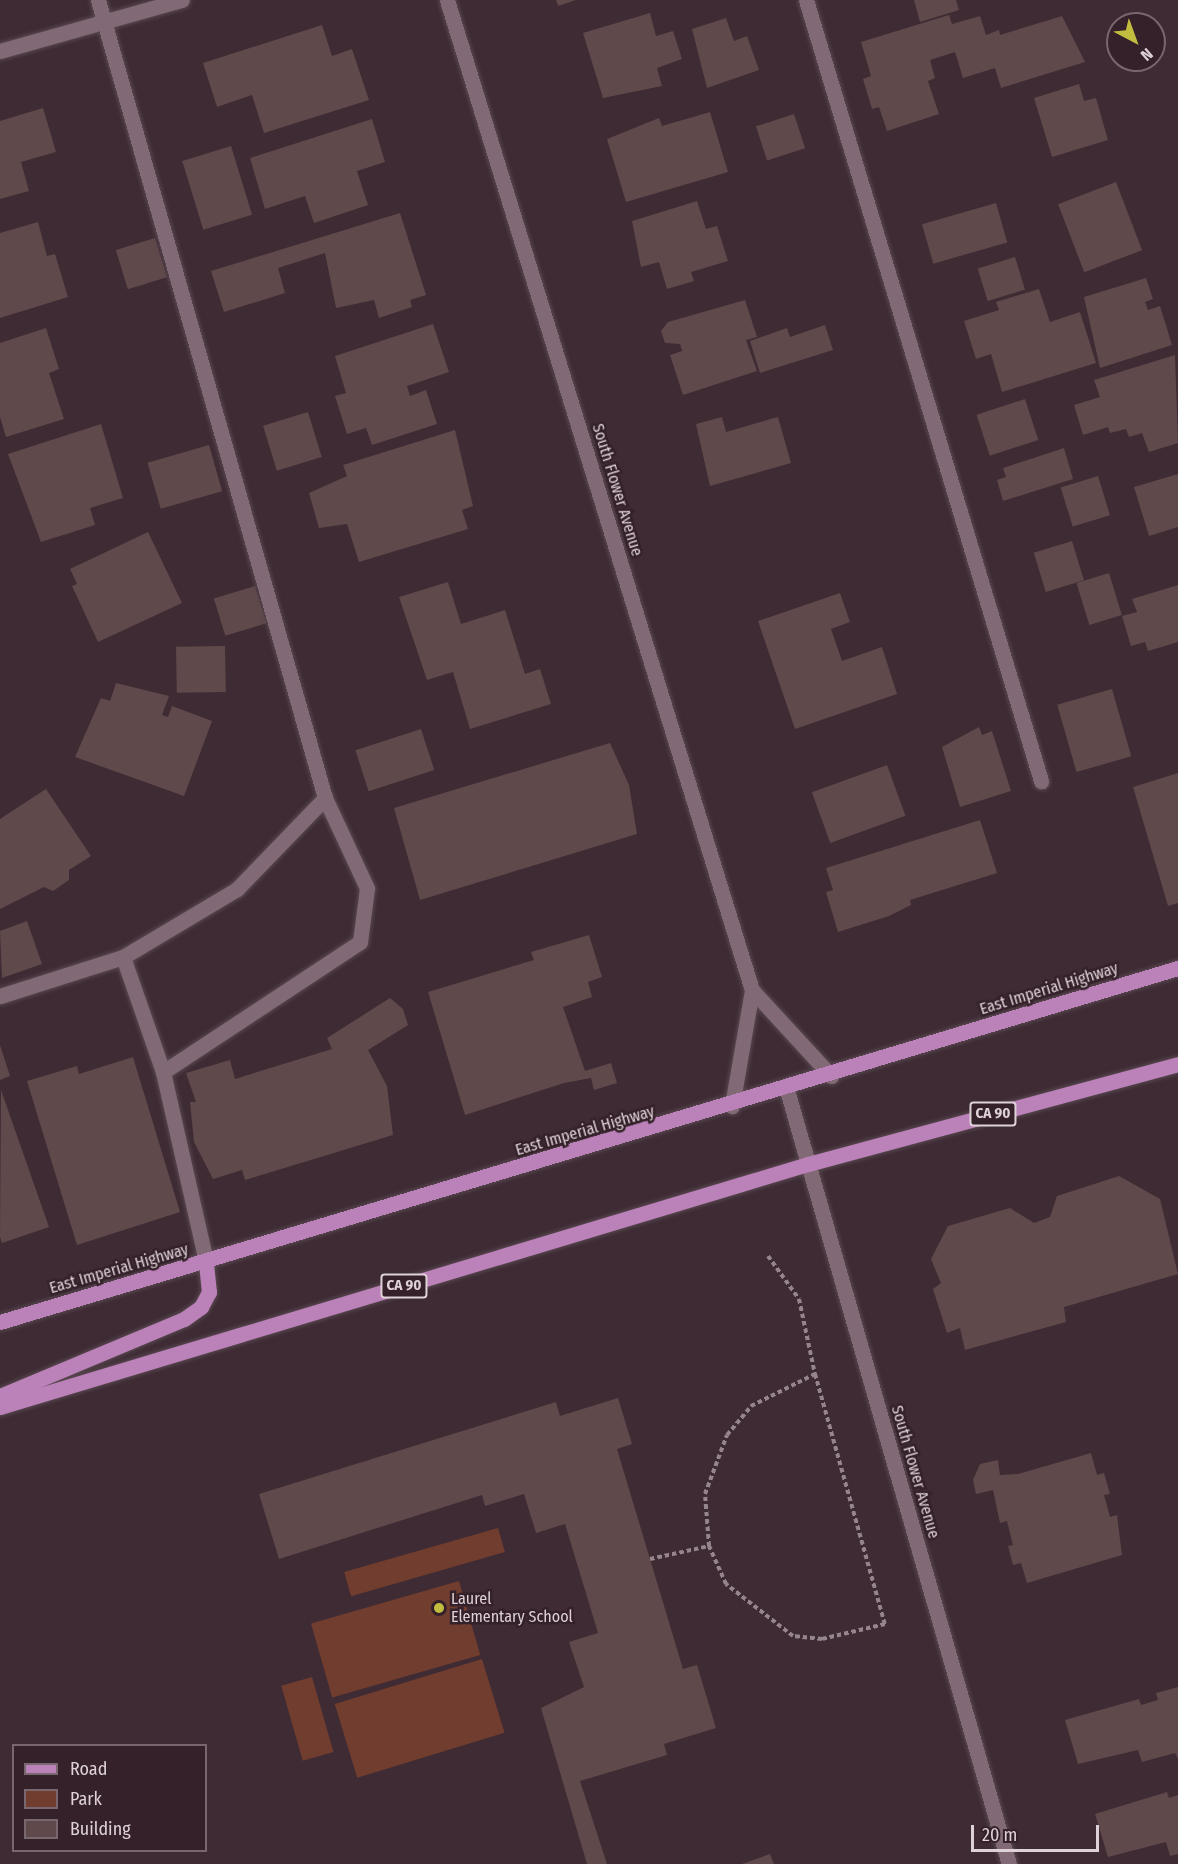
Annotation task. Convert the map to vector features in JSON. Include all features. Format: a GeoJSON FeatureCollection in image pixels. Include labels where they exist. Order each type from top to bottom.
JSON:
{"type":"FeatureCollection","features":[{"type":"Feature","properties":{"kind":"main road","name":"East Imperial Highway"},"geometry":{"type":"LineString","coordinates":[[0,1322],[787,1090],[1178,968]]}},
{"type":"Feature","properties":{"kind":"main road","name":"CA 90"},"geometry":{"type":"LineString","coordinates":[[0,1407],[808,1164],[1178,1064]]}},
{"type":"Feature","properties":{"kind":"main road"},"geometry":{"type":"LineString","coordinates":[[0,1396],[184,1318],[201,1307],[209,1292],[206,1262]]}},
{"type":"Feature","properties":{"kind":"street"},"geometry":{"type":"LineString","coordinates":[[98,0],[325,798],[367,888],[360,942],[163,1072]]}},
{"type":"Feature","properties":{"kind":"street"},"geometry":{"type":"LineString","coordinates":[[0,51],[182,0]]}},
{"type":"Feature","properties":{"kind":"street","name":"South Flower Avenue"},"geometry":{"type":"LineString","coordinates":[[447,0],[752,990],[831,1076]]}},
{"type":"Feature","properties":{"kind":"street"},"geometry":{"type":"LineString","coordinates":[[806,0],[1041,781]]}},
{"type":"Feature","properties":{"kind":"street"},"geometry":{"type":"LineString","coordinates":[[0,996],[123,957],[237,889],[325,798]]}},
{"type":"Feature","properties":{"kind":"street"},"geometry":{"type":"LineString","coordinates":[[123,957],[163,1072],[206,1262]]}},
{"type":"Feature","properties":{"kind":"street","name":"South Flower Avenue"},"geometry":{"type":"LineString","coordinates":[[732,1106],[752,990]]}},
{"type":"Feature","properties":{"kind":"street","name":"South Flower Avenue"},"geometry":{"type":"LineString","coordinates":[[787,1090],[1009,1864]]}},
{"type":"Feature","properties":{"kind":"path"},"geometry":{"type":"LineString","coordinates":[[768,1256],[799,1299],[815,1374],[885,1624],[847,1637],[794,1636],[726,1584],[709,1546],[705,1494],[727,1434],[751,1406],[815,1374]]}},
{"type":"Feature","properties":{"kind":"path"},"geometry":{"type":"LineString","coordinates":[[650,1559],[709,1546]]}},
{"type":"Feature","properties":{"kind":"green space"},"geometry":{"type":"Polygon","coordinates":[[[498,1528],[505,1552],[351,1596],[344,1572],[498,1528]]]}},
{"type":"Feature","properties":{"kind":"green space"},"geometry":{"type":"Polygon","coordinates":[[[459,1581],[480,1655],[332,1697],[311,1623],[459,1581]]]}},
{"type":"Feature","properties":{"kind":"green space"},"geometry":{"type":"Polygon","coordinates":[[[482,1659],[505,1733],[357,1778],[335,1704],[482,1659]]]}},
{"type":"Feature","properties":{"kind":"green space"},"geometry":{"type":"Polygon","coordinates":[[[312,1677],[333,1752],[303,1761],[281,1686],[312,1677]]]}},
{"type":"Feature","properties":{"kind":"building"},"geometry":{"type":"Polygon","coordinates":[[[556,0],[576,0],[558,6],[556,0]]]}},
{"type":"Feature","properties":{"kind":"building"},"geometry":{"type":"Polygon","coordinates":[[[914,0],[956,0],[959,10],[920,22],[914,0]]]}},
{"type":"Feature","properties":{"kind":"building"},"geometry":{"type":"Polygon","coordinates":[[[650,13],[656,36],[673,31],[682,59],[657,68],[662,86],[603,98],[583,33],[650,13]]]}},
{"type":"Feature","properties":{"kind":"building"},"geometry":{"type":"Polygon","coordinates":[[[949,15],[952,24],[980,16],[986,35],[999,30],[1000,35],[1062,16],[1085,62],[1001,88],[995,68],[963,78],[955,52],[930,60],[935,78],[928,81],[939,114],[887,131],[879,107],[872,109],[863,79],[871,76],[861,42],[949,15]]]}},
{"type":"Feature","properties":{"kind":"building"},"geometry":{"type":"Polygon","coordinates":[[[726,18],[734,41],[747,36],[759,70],[707,88],[692,29],[726,18]]]}},
{"type":"Feature","properties":{"kind":"building"},"geometry":{"type":"Polygon","coordinates":[[[322,25],[332,56],[352,49],[369,100],[264,133],[252,95],[217,107],[203,63],[322,25]]]}},
{"type":"Feature","properties":{"kind":"building"},"geometry":{"type":"Polygon","coordinates":[[[1079,84],[1084,101],[1096,98],[1108,140],[1052,157],[1034,98],[1079,84]]]}},
{"type":"Feature","properties":{"kind":"building"},"geometry":{"type":"Polygon","coordinates":[[[43,108],[56,152],[21,162],[29,191],[0,199],[0,121],[43,108]]]}},
{"type":"Feature","properties":{"kind":"building"},"geometry":{"type":"Polygon","coordinates":[[[710,112],[728,172],[626,202],[607,139],[659,118],[662,126],[710,112]]]}},
{"type":"Feature","properties":{"kind":"building"},"geometry":{"type":"Polygon","coordinates":[[[794,114],[805,148],[767,161],[756,126],[794,114]]]}},
{"type":"Feature","properties":{"kind":"building"},"geometry":{"type":"Polygon","coordinates":[[[372,119],[385,162],[357,171],[368,205],[314,223],[305,196],[265,209],[250,158],[372,119]]]}},
{"type":"Feature","properties":{"kind":"building"},"geometry":{"type":"Polygon","coordinates":[[[231,146],[252,215],[203,230],[182,161],[231,146]]]}},
{"type":"Feature","properties":{"kind":"building"},"geometry":{"type":"Polygon","coordinates":[[[1116,182],[1142,250],[1084,272],[1058,204],[1116,182]]]}},
{"type":"Feature","properties":{"kind":"building"},"geometry":{"type":"Polygon","coordinates":[[[697,201],[706,229],[717,226],[728,261],[691,272],[694,281],[667,289],[659,262],[641,267],[632,221],[697,201]]]}},
{"type":"Feature","properties":{"kind":"building"},"geometry":{"type":"Polygon","coordinates":[[[996,203],[1007,242],[933,264],[922,224],[996,203]]]}},
{"type":"Feature","properties":{"kind":"building"},"geometry":{"type":"Polygon","coordinates":[[[400,213],[426,295],[410,300],[412,307],[379,318],[374,300],[336,308],[325,253],[278,268],[285,293],[224,312],[211,271],[400,213]]]}},
{"type":"Feature","properties":{"kind":"building"},"geometry":{"type":"Polygon","coordinates":[[[38,222],[47,256],[55,254],[68,297],[0,318],[0,233],[38,222]]]}},
{"type":"Feature","properties":{"kind":"building"},"geometry":{"type":"Polygon","coordinates":[[[155,238],[167,277],[128,289],[116,250],[155,238]]]}},
{"type":"Feature","properties":{"kind":"building"},"geometry":{"type":"Polygon","coordinates":[[[1015,257],[1025,290],[988,301],[978,268],[1015,257]]]}},
{"type":"Feature","properties":{"kind":"building"},"geometry":{"type":"Polygon","coordinates":[[[1146,278],[1153,299],[1145,302],[1148,310],[1160,306],[1172,345],[1100,368],[1084,297],[1146,278]]]}},
{"type":"Feature","properties":{"kind":"building"},"geometry":{"type":"Polygon","coordinates":[[[1039,289],[1050,322],[1080,312],[1096,363],[1002,392],[991,354],[976,359],[964,321],[999,310],[996,302],[1039,289]]]}},
{"type":"Feature","properties":{"kind":"building"},"geometry":{"type":"Polygon","coordinates":[[[745,300],[757,337],[746,340],[757,371],[683,395],[670,355],[682,351],[680,344],[665,343],[661,331],[668,322],[745,300]]]}},
{"type":"Feature","properties":{"kind":"building"},"geometry":{"type":"Polygon","coordinates":[[[433,324],[449,372],[407,386],[410,396],[426,390],[437,424],[372,445],[366,428],[347,434],[335,396],[346,393],[335,356],[433,324]]]}},
{"type":"Feature","properties":{"kind":"building"},"geometry":{"type":"Polygon","coordinates":[[[825,325],[833,350],[760,373],[750,341],[787,328],[790,337],[825,325]]]}},
{"type":"Feature","properties":{"kind":"building"},"geometry":{"type":"Polygon","coordinates":[[[46,328],[59,369],[49,373],[64,419],[6,437],[0,417],[0,343],[46,328]]]}},
{"type":"Feature","properties":{"kind":"building"},"geometry":{"type":"Polygon","coordinates":[[[1175,355],[1178,443],[1149,452],[1142,433],[1129,437],[1126,429],[1110,433],[1108,427],[1083,435],[1074,405],[1100,397],[1094,380],[1175,355]]]}},
{"type":"Feature","properties":{"kind":"building"},"geometry":{"type":"Polygon","coordinates":[[[1025,399],[1038,440],[990,456],[976,415],[1025,399]]]}},
{"type":"Feature","properties":{"kind":"building"},"geometry":{"type":"Polygon","coordinates":[[[308,412],[322,457],[277,471],[263,426],[308,412]]]}},
{"type":"Feature","properties":{"kind":"building"},"geometry":{"type":"Polygon","coordinates":[[[722,417],[726,432],[778,417],[791,463],[710,486],[696,424],[722,417]]]}},
{"type":"Feature","properties":{"kind":"building"},"geometry":{"type":"Polygon","coordinates":[[[101,424],[123,498],[90,508],[95,525],[41,542],[8,454],[101,424]]]}},
{"type":"Feature","properties":{"kind":"building"},"geometry":{"type":"Polygon","coordinates":[[[455,430],[473,506],[462,510],[468,529],[359,562],[347,524],[319,528],[309,493],[347,476],[343,465],[455,430]]]}},
{"type":"Feature","properties":{"kind":"building"},"geometry":{"type":"Polygon","coordinates":[[[209,445],[222,491],[161,509],[147,463],[209,445]]]}},
{"type":"Feature","properties":{"kind":"building"},"geometry":{"type":"Polygon","coordinates":[[[1064,448],[1073,479],[1003,501],[997,480],[1006,477],[1003,468],[1064,448]]]}},
{"type":"Feature","properties":{"kind":"building"},"geometry":{"type":"Polygon","coordinates":[[[1178,474],[1178,527],[1149,536],[1134,487],[1178,474]]]}},
{"type":"Feature","properties":{"kind":"building"},"geometry":{"type":"Polygon","coordinates":[[[1098,476],[1110,515],[1073,527],[1061,487],[1098,476]]]}},
{"type":"Feature","properties":{"kind":"building"},"geometry":{"type":"Polygon","coordinates":[[[148,532],[182,603],[98,642],[72,586],[77,584],[70,569],[148,532]]]}},
{"type":"Feature","properties":{"kind":"building"},"geometry":{"type":"Polygon","coordinates":[[[1072,541],[1084,580],[1046,592],[1034,553],[1072,541]]]}},
{"type":"Feature","properties":{"kind":"building"},"geometry":{"type":"Polygon","coordinates":[[[1109,573],[1122,615],[1089,625],[1076,583],[1109,573]]]}},
{"type":"Feature","properties":{"kind":"building"},"geometry":{"type":"Polygon","coordinates":[[[448,582],[461,624],[505,610],[525,674],[540,669],[551,704],[470,729],[453,672],[427,680],[399,597],[448,582]]]}},
{"type":"Feature","properties":{"kind":"building"},"geometry":{"type":"Polygon","coordinates":[[[1178,585],[1178,642],[1148,651],[1145,642],[1131,646],[1122,616],[1137,612],[1132,599],[1178,585]]]}},
{"type":"Feature","properties":{"kind":"building"},"geometry":{"type":"Polygon","coordinates":[[[255,586],[266,623],[225,636],[214,599],[255,586]]]}},
{"type":"Feature","properties":{"kind":"building"},"geometry":{"type":"Polygon","coordinates":[[[840,593],[850,622],[831,629],[842,661],[882,647],[897,694],[795,729],[758,621],[840,593]]]}},
{"type":"Feature","properties":{"kind":"building"},"geometry":{"type":"Polygon","coordinates":[[[225,646],[226,692],[177,693],[176,647],[225,646]]]}},
{"type":"Feature","properties":{"kind":"building"},"geometry":{"type":"Polygon","coordinates":[[[116,683],[169,696],[162,715],[168,717],[172,706],[212,721],[184,796],[75,757],[101,698],[110,701],[116,683]]]}},
{"type":"Feature","properties":{"kind":"building"},"geometry":{"type":"Polygon","coordinates":[[[1112,689],[1131,756],[1077,772],[1057,705],[1112,689]]]}},
{"type":"Feature","properties":{"kind":"building"},"geometry":{"type":"Polygon","coordinates":[[[979,727],[982,735],[992,731],[1011,791],[960,807],[942,747],[979,727]]]}},
{"type":"Feature","properties":{"kind":"building"},"geometry":{"type":"Polygon","coordinates":[[[421,729],[434,770],[369,791],[355,750],[421,729]]]}},
{"type":"Feature","properties":{"kind":"building"},"geometry":{"type":"Polygon","coordinates":[[[610,743],[629,785],[637,834],[420,900],[394,808],[610,743]]]}},
{"type":"Feature","properties":{"kind":"building"},"geometry":{"type":"Polygon","coordinates":[[[887,765],[905,816],[830,843],[812,792],[887,765]]]}},
{"type":"Feature","properties":{"kind":"building"},"geometry":{"type":"Polygon","coordinates":[[[1178,773],[1178,903],[1168,906],[1133,787],[1178,773]]]}},
{"type":"Feature","properties":{"kind":"building"},"geometry":{"type":"Polygon","coordinates":[[[46,789],[91,856],[69,870],[69,880],[53,891],[44,887],[0,909],[0,819],[46,789]]]}},
{"type":"Feature","properties":{"kind":"building"},"geometry":{"type":"Polygon","coordinates":[[[980,820],[997,873],[910,900],[911,905],[889,916],[838,932],[826,892],[833,890],[826,868],[980,820]]]}},
{"type":"Feature","properties":{"kind":"building"},"geometry":{"type":"Polygon","coordinates":[[[27,921],[42,964],[2,978],[0,931],[27,921]]]}},
{"type":"Feature","properties":{"kind":"building"},"geometry":{"type":"Polygon","coordinates":[[[589,935],[602,977],[588,982],[592,997],[563,1007],[585,1071],[611,1063],[617,1083],[594,1090],[591,1078],[564,1083],[465,1115],[428,992],[534,960],[531,952],[589,935]]]}},
{"type":"Feature","properties":{"kind":"building"},"geometry":{"type":"Polygon","coordinates":[[[390,998],[403,1009],[408,1025],[368,1050],[387,1086],[393,1135],[245,1180],[242,1170],[213,1179],[194,1142],[190,1102],[196,1102],[186,1073],[230,1060],[235,1079],[332,1049],[327,1038],[390,998]]]}},
{"type":"Feature","properties":{"kind":"building"},"geometry":{"type":"Polygon","coordinates":[[[0,1045],[10,1076],[0,1080],[0,1045]]]}},
{"type":"Feature","properties":{"kind":"building"},"geometry":{"type":"Polygon","coordinates":[[[133,1057],[180,1212],[77,1245],[27,1081],[77,1066],[79,1074],[133,1057]]]}},
{"type":"Feature","properties":{"kind":"building"},"geometry":{"type":"Polygon","coordinates":[[[1,1090],[49,1227],[2,1243],[0,1237],[1,1090]]]}},
{"type":"Feature","properties":{"kind":"building"},"geometry":{"type":"Polygon","coordinates":[[[1119,1176],[1160,1199],[1178,1274],[1064,1307],[1066,1322],[965,1350],[960,1328],[947,1333],[933,1289],[941,1283],[931,1259],[948,1226],[1010,1208],[1034,1223],[1050,1217],[1057,1196],[1119,1176]]]}},
{"type":"Feature","properties":{"kind":"building"},"geometry":{"type":"Polygon","coordinates":[[[618,1398],[632,1444],[617,1449],[683,1669],[697,1665],[716,1728],[664,1744],[667,1755],[580,1781],[607,1864],[587,1864],[541,1708],[584,1687],[569,1642],[598,1633],[565,1524],[536,1533],[524,1494],[485,1506],[482,1495],[279,1559],[259,1494],[556,1402],[560,1416],[618,1398]]]}},
{"type":"Feature","properties":{"kind":"building"},"geometry":{"type":"Polygon","coordinates":[[[1091,1453],[1097,1475],[1104,1473],[1110,1494],[1104,1495],[1110,1517],[1117,1515],[1122,1555],[1027,1583],[1021,1563],[1013,1565],[1008,1546],[1013,1545],[1007,1521],[1000,1523],[993,1490],[976,1494],[973,1480],[980,1464],[998,1460],[1000,1475],[1018,1474],[1091,1453]]]}},
{"type":"Feature","properties":{"kind":"building"},"geometry":{"type":"Polygon","coordinates":[[[1178,1687],[1178,1759],[1175,1753],[1142,1762],[1138,1750],[1078,1764],[1065,1720],[1139,1699],[1141,1705],[1158,1700],[1156,1693],[1178,1687]]]}},
{"type":"Feature","properties":{"kind":"building"},"geometry":{"type":"Polygon","coordinates":[[[1167,1792],[1169,1798],[1178,1795],[1178,1854],[1170,1856],[1166,1842],[1108,1857],[1095,1814],[1167,1792]]]}},
{"type":"Feature","properties":{"kind":"building"},"geometry":{"type":"Polygon","coordinates":[[[770,1854],[774,1864],[742,1864],[770,1854]]]}},
{"type":"Feature","properties":{"kind":"place","name":"Laurel Elementary School"},"geometry":{"type":"Point","coordinates":[439,1608]}}]}
